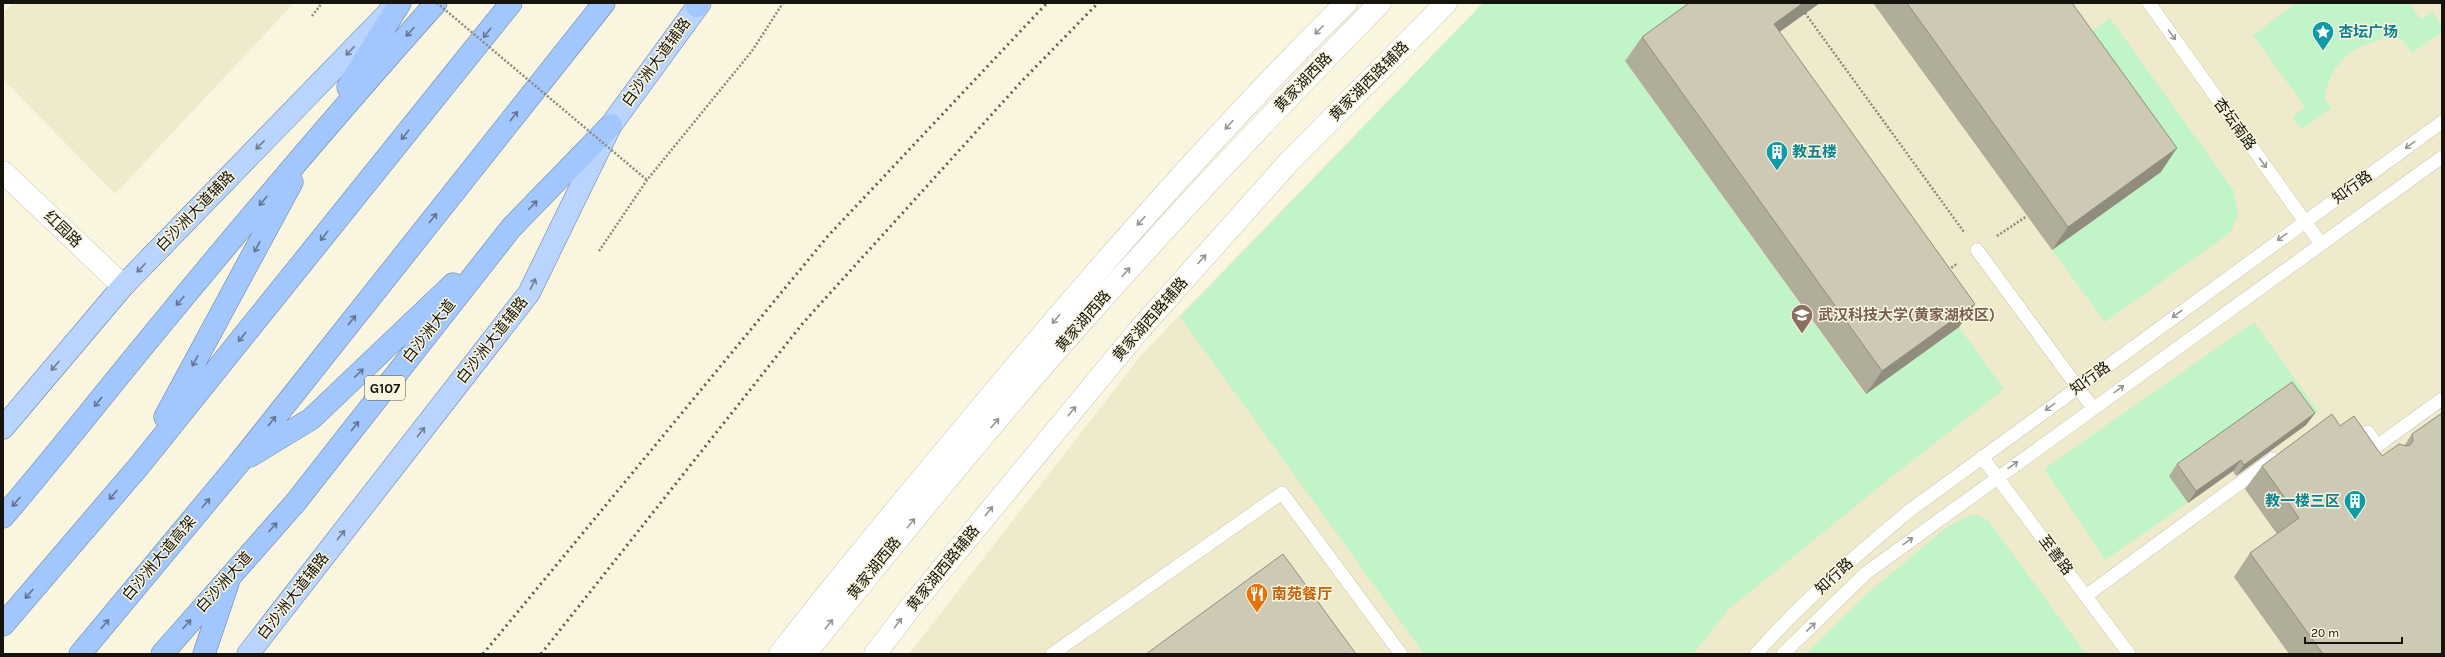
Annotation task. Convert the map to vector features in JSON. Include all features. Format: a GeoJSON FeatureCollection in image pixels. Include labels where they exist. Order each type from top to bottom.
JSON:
{"type":"FeatureCollection","features":[{"type":"Feature","properties":{"kind":"highway"},"geometry":{"type":"LineString","coordinates":[[139,466],[315,139],[400,3]]}},
{"type":"Feature","properties":{"kind":"highway"},"geometry":{"type":"LineString","coordinates":[[3,517],[315,139],[436,3]]}},
{"type":"Feature","properties":{"kind":"highway"},"geometry":{"type":"LineString","coordinates":[[3,625],[139,466],[511,3]]}},
{"type":"Feature","properties":{"kind":"highway"},"geometry":{"type":"LineString","coordinates":[[239,463],[604,3]]}},
{"type":"Feature","properties":{"kind":"highway","name":"白沙洲大道"},"geometry":{"type":"LineString","coordinates":[[162,654],[295,503],[511,228],[611,125]]}},
{"type":"Feature","properties":{"kind":"highway"},"geometry":{"type":"LineString","coordinates":[[239,463],[311,420],[511,228]]}},
{"type":"Feature","properties":{"kind":"highway","name":"白沙洲大道高架"},"geometry":{"type":"LineString","coordinates":[[80,654],[239,463]]}},
{"type":"Feature","properties":{"kind":"highway"},"geometry":{"type":"LineString","coordinates":[[204,654],[231,575]]}},
{"type":"Feature","properties":{"kind":"main road","name":"白沙洲大道辅路"},"geometry":{"type":"LineString","coordinates":[[3,428],[123,286],[397,3]]}},
{"type":"Feature","properties":{"kind":"main road","name":"黄家湖西路"},"geometry":{"type":"LineString","coordinates":[[780,654],[835,584],[1114,250],[1286,63],[1346,3]]}},
{"type":"Feature","properties":{"kind":"main road","name":"黄家湖西路"},"geometry":{"type":"LineString","coordinates":[[805,654],[920,511],[1083,320],[1232,155],[1380,3]]}},
{"type":"Feature","properties":{"kind":"main road","name":"黄家湖西路辅路"},"geometry":{"type":"LineString","coordinates":[[875,654],[910,608],[1139,330],[1288,163],[1446,3]]}},
{"type":"Feature","properties":{"kind":"main road","name":"白沙洲大道辅路"},"geometry":{"type":"LineString","coordinates":[[248,654],[529,293],[611,125],[699,4]]}},
{"type":"Feature","properties":{"kind":"main road","name":"红园路"},"geometry":{"type":"LineString","coordinates":[[3,172],[123,286]]}},
{"type":"Feature","properties":{"kind":"lane","name":"杏坛南路"},"geometry":{"type":"LineString","coordinates":[[2149,3],[2321,244]]}},
{"type":"Feature","properties":{"kind":"lane","name":"知行路"},"geometry":{"type":"LineString","coordinates":[[1756,654],[1779,628],[1839,570],[1909,511],[2442,122]]}},
{"type":"Feature","properties":{"kind":"lane","name":"知行路"},"geometry":{"type":"LineString","coordinates":[[1783,654],[1866,573],[1996,477],[2442,157]]}},
{"type":"Feature","properties":{"kind":"lane"},"geometry":{"type":"LineString","coordinates":[[1977,250],[2093,408]]}},
{"type":"Feature","properties":{"kind":"lane"},"geometry":{"type":"LineString","coordinates":[[2377,446],[2442,399]]}},
{"type":"Feature","properties":{"kind":"lane"},"geometry":{"type":"LineString","coordinates":[[2368,432],[2385,457]]}},
{"type":"Feature","properties":{"kind":"lane"},"geometry":{"type":"LineString","coordinates":[[2087,595],[2286,450]]}},
{"type":"Feature","properties":{"kind":"lane","name":"至善路"},"geometry":{"type":"LineString","coordinates":[[1982,457],[2087,595],[2129,654]]}},
{"type":"Feature","properties":{"kind":"lane"},"geometry":{"type":"LineString","coordinates":[[1052,654],[1282,493],[1400,654]]}},
{"type":"Feature","properties":{"kind":"path"},"geometry":{"type":"LineString","coordinates":[[312,16],[322,3]]}},
{"type":"Feature","properties":{"kind":"path"},"geometry":{"type":"LineString","coordinates":[[436,3],[647,180]]}},
{"type":"Feature","properties":{"kind":"path"},"geometry":{"type":"LineString","coordinates":[[599,251],[647,180],[752,51],[783,3]]}},
{"type":"Feature","properties":{"kind":"path"},"geometry":{"type":"LineString","coordinates":[[1805,13],[1977,250]]}},
{"type":"Feature","properties":{"kind":"path"},"geometry":{"type":"LineString","coordinates":[[1946,272],[2027,216]]}},
{"type":"Feature","properties":{"kind":"shaded area"},"geometry":{"type":"Polygon","coordinates":[[[14,3],[294,3],[115,194],[3,79],[3,13],[14,3]]]}},
{"type":"Feature","properties":{"kind":"shaded area","name":"武汉科技大学(黄家湖校区)"},"geometry":{"type":"Polygon","coordinates":[[[1483,3],[2442,3],[2442,654],[909,654],[1143,353],[1483,3]]]}},
{"type":"Feature","properties":{"kind":"green space"},"geometry":{"type":"Polygon","coordinates":[[[1483,3],[1705,3],[1625,61],[1865,394],[1959,327],[2004,389],[1889,479],[1729,609],[1693,654],[1424,654],[1180,317],[1483,3]]]}},
{"type":"Feature","properties":{"kind":"green space"},"geometry":{"type":"Polygon","coordinates":[[[2296,3],[2409,3],[2421,19],[2432,11],[2442,26],[2442,32],[2412,53],[2401,38],[2373,42],[2361,46],[2350,53],[2341,61],[2328,84],[2324,98],[2331,108],[2302,129],[2292,117],[2305,107],[2253,35],[2296,3]]]}},
{"type":"Feature","properties":{"kind":"green space"},"geometry":{"type":"Polygon","coordinates":[[[2110,18],[2234,191],[2238,213],[2231,232],[2105,322],[2052,250],[2160,172],[2071,47],[2110,18]]]}},
{"type":"Feature","properties":{"kind":"green space"},"geometry":{"type":"Polygon","coordinates":[[[2254,322],[2318,411],[2304,421],[2169,476],[2188,503],[2105,560],[2044,469],[2254,322]]]}},
{"type":"Feature","properties":{"kind":"green space"},"geometry":{"type":"Polygon","coordinates":[[[1973,514],[1988,520],[2086,654],[1806,654],[1868,593],[1947,527],[1973,514]]]}},
{"type":"Feature","properties":{"kind":"building","name":"教五楼"},"geometry":{"type":"Polygon","coordinates":[[[1689,3],[1803,3],[1774,24],[1975,304],[1882,371],[1642,37],[1689,3]]]}},
{"type":"Feature","properties":{"kind":"building"},"geometry":{"type":"Polygon","coordinates":[[[1907,3],[2072,3],[2177,148],[2068,227],[1907,3]]]}},
{"type":"Feature","properties":{"kind":"building"},"geometry":{"type":"Polygon","coordinates":[[[2292,382],[2315,413],[2244,465],[2241,460],[2196,491],[2177,464],[2292,382]]]}},
{"type":"Feature","properties":{"kind":"building","name":"教一楼三区"},"geometry":{"type":"Polygon","coordinates":[[[2442,413],[2442,654],[2323,654],[2250,553],[2299,518],[2262,466],[2332,414],[2340,426],[2354,416],[2382,456],[2399,444],[2406,446],[2410,445],[2413,441],[2412,434],[2442,413]]]}},
{"type":"Feature","properties":{"kind":"building","name":"南苑餐厅"},"geometry":{"type":"Polygon","coordinates":[[[1283,554],[1356,654],[1146,654],[1283,554]]]}},
{"type":"Feature","properties":{"kind":"railway"},"geometry":{"type":"LineString","coordinates":[[483,654],[828,236],[1047,3]]}},
{"type":"Feature","properties":{"kind":"railway"},"geometry":{"type":"LineString","coordinates":[[541,654],[803,323],[1022,81],[1098,3]]}},
{"type":"Feature","properties":{"kind":"place","name":"杏坛广场"},"geometry":{"type":"Point","coordinates":[2323,52]}},
{"type":"Feature","properties":{"kind":"place","name":"教五楼"},"geometry":{"type":"Point","coordinates":[1777,172]}},
{"type":"Feature","properties":{"kind":"place","name":"武汉科技大学(黄家湖校区)"},"geometry":{"type":"Point","coordinates":[1802,334]}},
{"type":"Feature","properties":{"kind":"place","name":"教一楼三区"},"geometry":{"type":"Point","coordinates":[2355,520]}},
{"type":"Feature","properties":{"kind":"place","name":"南苑餐厅"},"geometry":{"type":"Point","coordinates":[1257,614]}}]}
